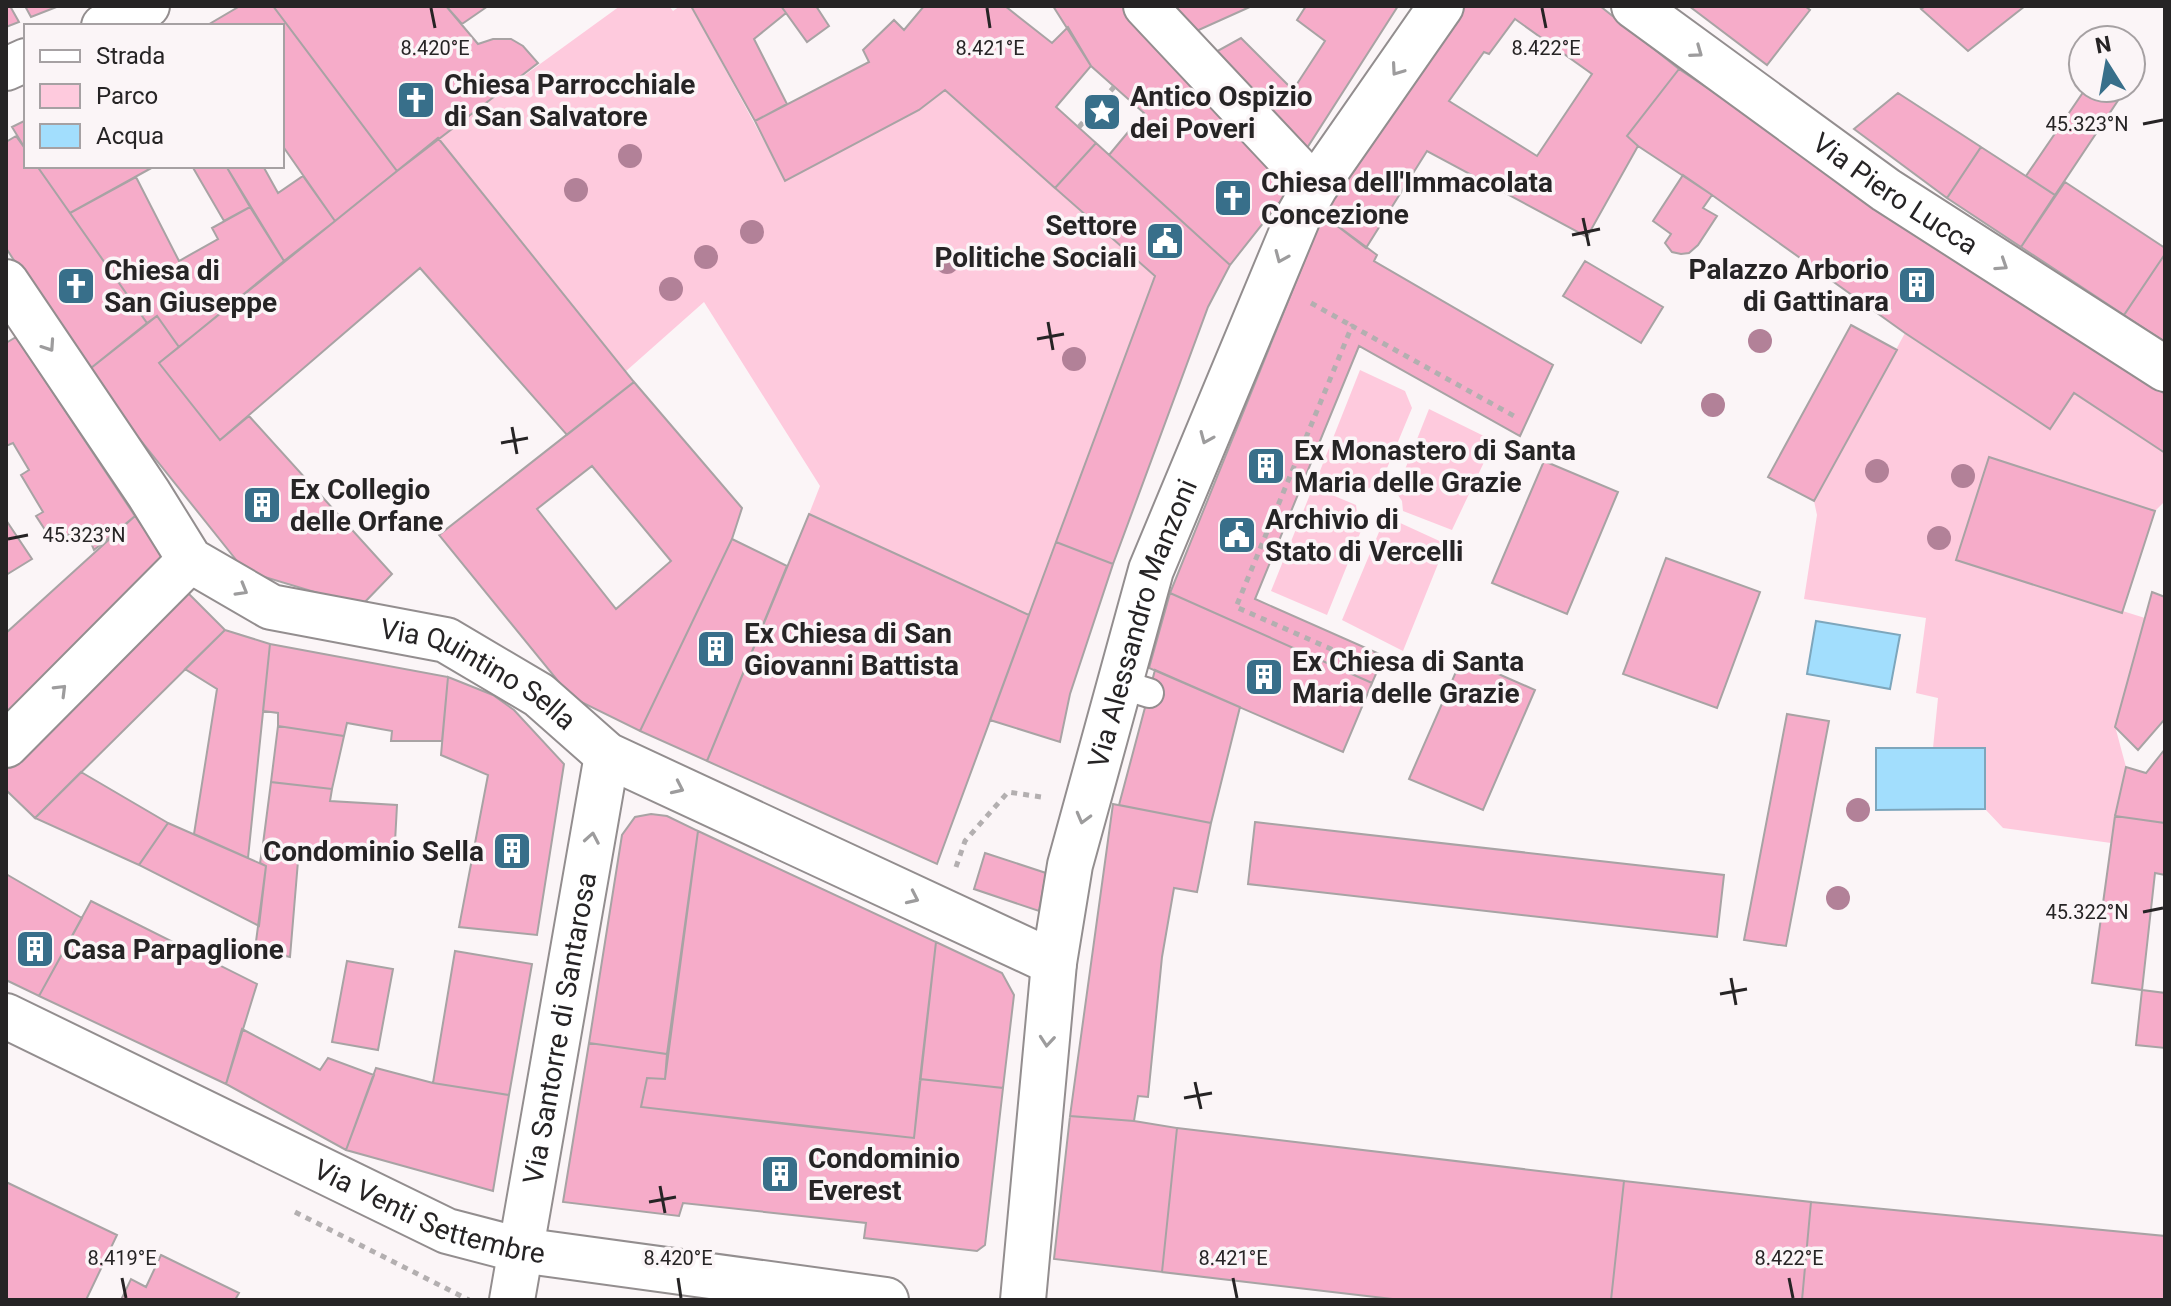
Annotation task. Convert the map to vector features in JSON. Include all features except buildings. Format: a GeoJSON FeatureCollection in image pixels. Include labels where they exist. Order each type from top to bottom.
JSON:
{"type":"FeatureCollection","features":[{"type":"Feature","properties":{"kind":"street"},"geometry":{"type":"LineString","coordinates":[[108,24],[148,6]]}},
{"type":"Feature","properties":{"kind":"street"},"geometry":{"type":"LineString","coordinates":[[1145,6],[1315,187]]}},
{"type":"Feature","properties":{"kind":"street","name":"Via Alessandro Manzoni"},"geometry":{"type":"LineString","coordinates":[[1023,1300],[1054,963],[1070,865],[1134,688],[1151,570],[1197,492],[1299,215],[1315,187],[1441,6]]}},
{"type":"Feature","properties":{"kind":"street","name":"Via Piero Lucca"},"geometry":{"type":"LineString","coordinates":[[1634,6],[1886,190],[2165,369]]}},
{"type":"Feature","properties":{"kind":"street","name":"Via Quintino Sella"},"geometry":{"type":"LineString","coordinates":[[6,282],[190,560],[271,607],[446,640],[539,695],[607,755],[1054,963]]}},
{"type":"Feature","properties":{"kind":"street"},"geometry":{"type":"LineString","coordinates":[[6,745],[190,560]]}},
{"type":"Feature","properties":{"kind":"street","name":"Via Santorre di Santarosa"},"geometry":{"type":"LineString","coordinates":[[512,1300],[607,755]]}},
{"type":"Feature","properties":{"kind":"street","name":"Via Venti Settembre"},"geometry":{"type":"LineString","coordinates":[[6,1016],[447,1231],[520,1250],[886,1300]]}},
{"type":"Feature","properties":{"kind":"path"},"geometry":{"type":"LineString","coordinates":[[1079,127],[1114,87]]}},
{"type":"Feature","properties":{"kind":"path"},"geometry":{"type":"LineString","coordinates":[[1339,318],[1514,416]]}},
{"type":"Feature","properties":{"kind":"path"},"geometry":{"type":"LineString","coordinates":[[1352,326],[1236,607],[1365,664]]}},
{"type":"Feature","properties":{"kind":"path"},"geometry":{"type":"LineString","coordinates":[[953,873],[965,841],[1008,792],[1046,798]]}},
{"type":"Feature","properties":{"kind":"green space"},"geometry":{"type":"Polygon","coordinates":[[[620,6],[669,6],[673,11],[680,6],[691,6],[785,180],[919,110],[945,90],[1155,276],[1029,615],[809,514],[820,486],[704,302],[625,372],[438,138],[620,6]]]}},
{"type":"Feature","properties":{"kind":"green space"},"geometry":{"type":"Polygon","coordinates":[[[1905,333],[2050,428],[2074,393],[2165,453],[2165,501],[2155,511],[1989,457],[1956,559],[2145,618],[2115,726],[2126,767],[2111,843],[2003,828],[1985,809],[1985,748],[1933,748],[1938,698],[1916,693],[1926,618],[1804,599],[1817,515],[1814,501],[1905,333]]]}},
{"type":"Feature","properties":{"kind":"green space"},"geometry":{"type":"Polygon","coordinates":[[[1360,370],[1405,391],[1412,408],[1380,485],[1362,493],[1318,476],[1360,370]]]}},
{"type":"Feature","properties":{"kind":"green space"},"geometry":{"type":"Polygon","coordinates":[[[1429,409],[1494,441],[1452,530],[1403,511],[1402,501],[1396,492],[1429,409]]]}},
{"type":"Feature","properties":{"kind":"green space"},"geometry":{"type":"Polygon","coordinates":[[[1313,487],[1356,505],[1358,520],[1363,526],[1327,615],[1271,591],[1313,487]]]}},
{"type":"Feature","properties":{"kind":"green space"},"geometry":{"type":"Polygon","coordinates":[[[1398,522],[1446,544],[1403,651],[1342,620],[1379,532],[1393,528],[1398,522]]]}},
{"type":"Feature","properties":{"kind":"water"},"geometry":{"type":"Polygon","coordinates":[[[1816,621],[1900,635],[1890,689],[1807,674],[1816,621]]]}},
{"type":"Feature","properties":{"kind":"water"},"geometry":{"type":"Polygon","coordinates":[[[1876,748],[1985,748],[1985,809],[1876,810],[1876,748]]]}},
{"type":"Feature","properties":{"kind":"place","name":"Chiesa Parrocchiale di San Salvatore"},"geometry":{"type":"Point","coordinates":[416,100]}},
{"type":"Feature","properties":{"kind":"place","name":"Antico Ospizio dei Poveri"},"geometry":{"type":"Point","coordinates":[1102,112]}},
{"type":"Feature","properties":{"kind":"place","name":"Chiesa dell'Immacolata Concezione"},"geometry":{"type":"Point","coordinates":[1233,198]}},
{"type":"Feature","properties":{"kind":"place","name":"Settore Politiche Sociali"},"geometry":{"type":"Point","coordinates":[1165,241]}},
{"type":"Feature","properties":{"kind":"place","name":"Palazzo Arborio di Gattinara"},"geometry":{"type":"Point","coordinates":[1917,285]}},
{"type":"Feature","properties":{"kind":"place","name":"Chiesa di San Giuseppe"},"geometry":{"type":"Point","coordinates":[76,286]}},
{"type":"Feature","properties":{"kind":"place","name":"Ex Monastero di Santa Maria delle Grazie"},"geometry":{"type":"Point","coordinates":[1266,466]}},
{"type":"Feature","properties":{"kind":"place","name":"Ex Collegio delle Orfane"},"geometry":{"type":"Point","coordinates":[262,505]}},
{"type":"Feature","properties":{"kind":"place","name":"Archivio di Stato di Vercelli"},"geometry":{"type":"Point","coordinates":[1237,535]}},
{"type":"Feature","properties":{"kind":"place","name":"Ex Chiesa di San Giovanni Battista"},"geometry":{"type":"Point","coordinates":[716,649]}},
{"type":"Feature","properties":{"kind":"place","name":"Ex Chiesa di Santa Maria delle Grazie"},"geometry":{"type":"Point","coordinates":[1264,677]}},
{"type":"Feature","properties":{"kind":"place","name":"Condominio Sella"},"geometry":{"type":"Point","coordinates":[512,851]}},
{"type":"Feature","properties":{"kind":"place","name":"Casa Parpaglione"},"geometry":{"type":"Point","coordinates":[35,949]}},
{"type":"Feature","properties":{"kind":"place","name":"Condominio Everest"},"geometry":{"type":"Point","coordinates":[780,1174]}}]}
